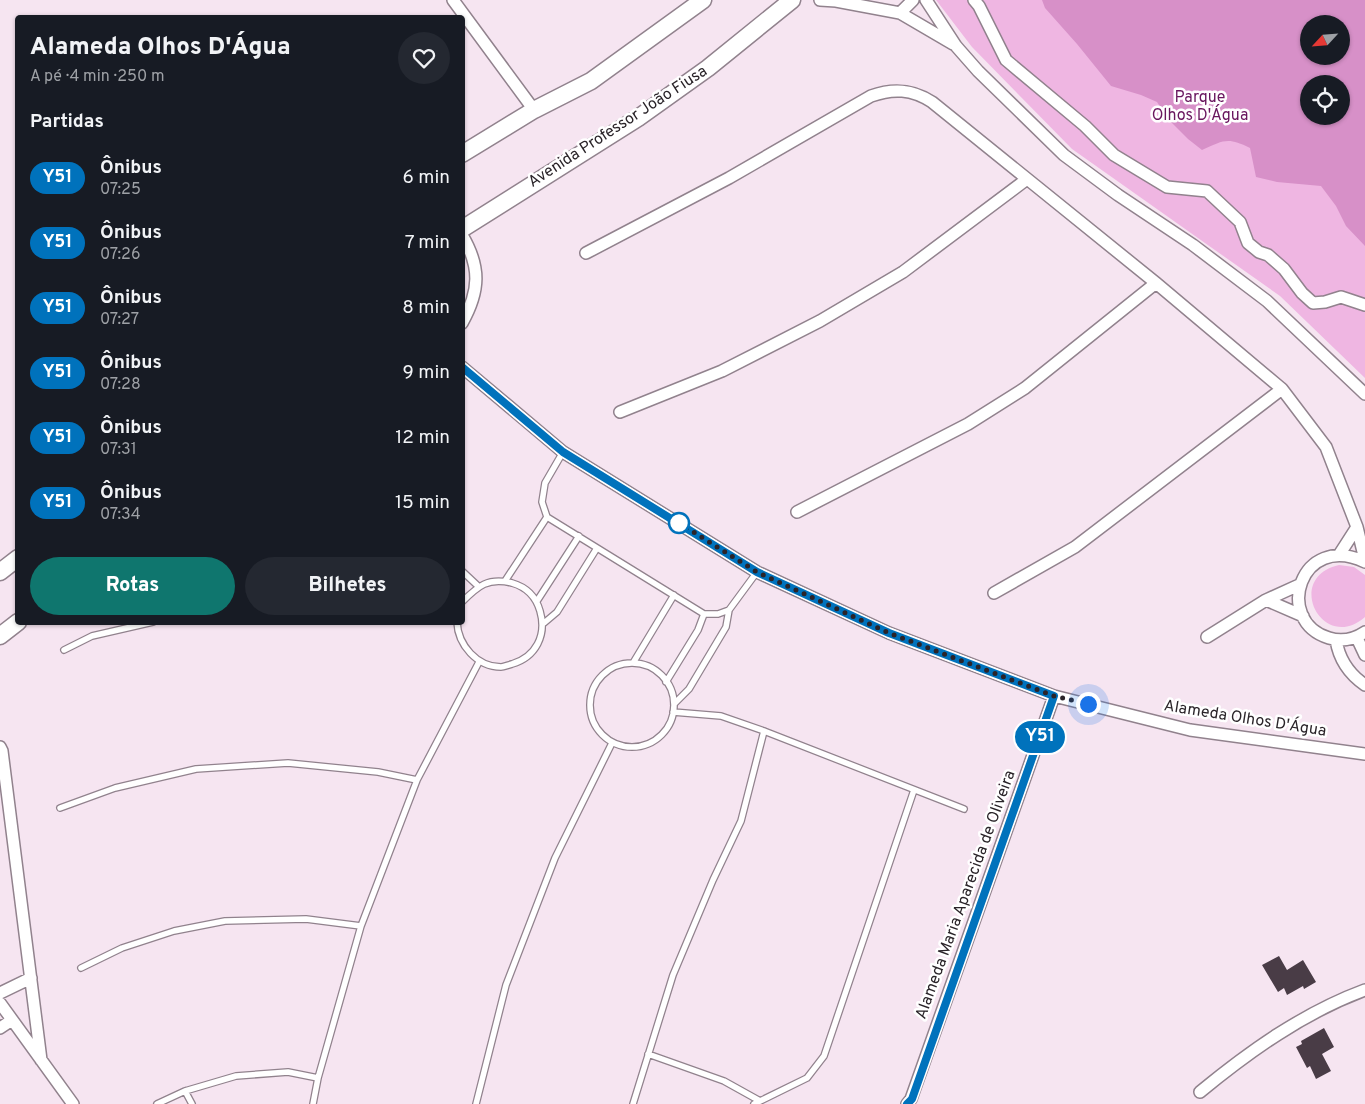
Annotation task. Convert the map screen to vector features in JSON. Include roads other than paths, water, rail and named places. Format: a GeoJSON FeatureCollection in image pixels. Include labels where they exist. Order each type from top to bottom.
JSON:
{"type":"FeatureCollection","features":[{"type":"Feature","properties":{"kind":"street"},"geometry":{"type":"LineString","coordinates":[[453,0],[464,15]]}},
{"type":"Feature","properties":{"kind":"street"},"geometry":{"type":"LineString","coordinates":[[465,152],[534,110],[592,80],[703,0]]}},
{"type":"Feature","properties":{"kind":"street","name":"Avenida Professor João Fiusa"},"geometry":{"type":"LineString","coordinates":[[465,227],[638,118],[708,68],[792,0]]}},
{"type":"Feature","properties":{"kind":"street"},"geometry":{"type":"LineString","coordinates":[[820,0],[836,1],[900,13],[956,46]]}},
{"type":"Feature","properties":{"kind":"street"},"geometry":{"type":"LineString","coordinates":[[900,13],[913,0]]}},
{"type":"Feature","properties":{"kind":"street"},"geometry":{"type":"LineString","coordinates":[[926,0],[956,46],[978,71],[1064,155],[1118,195],[1193,245],[1267,301],[1365,394]]}},
{"type":"Feature","properties":{"kind":"street"},"geometry":{"type":"LineString","coordinates":[[974,0],[979,6],[1006,60],[1085,126],[1114,155],[1167,187],[1207,191],[1240,222],[1248,243],[1258,252],[1268,255],[1284,269],[1302,293],[1312,302],[1325,302],[1341,297],[1365,304]]}},
{"type":"Feature","properties":{"kind":"street"},"geometry":{"type":"LineString","coordinates":[[465,16],[534,110]]}},
{"type":"Feature","properties":{"kind":"street"},"geometry":{"type":"LineString","coordinates":[[586,253],[729,178],[871,96],[887,91],[906,90],[924,96],[1156,283],[1282,389],[1326,447],[1357,527],[1365,561]]}},
{"type":"Feature","properties":{"kind":"street"},"geometry":{"type":"LineString","coordinates":[[620,412],[722,372],[820,321],[903,272],[1027,179]]}},
{"type":"Feature","properties":{"kind":"street"},"geometry":{"type":"LineString","coordinates":[[465,240],[472,251],[476,278],[472,305],[465,318]]}},
{"type":"Feature","properties":{"kind":"street"},"geometry":{"type":"LineString","coordinates":[[797,512],[968,424],[1025,388],[1156,283]]}},
{"type":"Feature","properties":{"kind":"street","name":"Alameda Olhos D'Água"},"geometry":{"type":"LineString","coordinates":[[465,370],[563,452],[757,572],[889,633],[1054,696],[1190,730],[1365,754]]}},
{"type":"Feature","properties":{"kind":"street"},"geometry":{"type":"LineString","coordinates":[[994,593],[1075,546],[1282,389]]}},
{"type":"Feature","properties":{"kind":"street"},"geometry":{"type":"LineString","coordinates":[[1339,554],[1357,527]]}},
{"type":"Feature","properties":{"kind":"street"},"geometry":{"type":"LineString","coordinates":[[1365,561],[1353,556],[1339,554],[1325,558],[1313,565],[1299,585],[1299,603],[1303,616],[1311,628],[1322,636],[1336,640],[1361,635],[1365,655]]}},
{"type":"Feature","properties":{"kind":"street"},"geometry":{"type":"LineString","coordinates":[[0,572],[15,560]]}},
{"type":"Feature","properties":{"kind":"street"},"geometry":{"type":"LineString","coordinates":[[1207,637],[1266,600],[1299,585]]}},
{"type":"Feature","properties":{"kind":"street"},"geometry":{"type":"LineString","coordinates":[[1266,600],[1303,616]]}},
{"type":"Feature","properties":{"kind":"street"},"geometry":{"type":"LineString","coordinates":[[0,636],[15,624]]}},
{"type":"Feature","properties":{"kind":"street"},"geometry":{"type":"LineString","coordinates":[[1336,640],[1338,652],[1344,662],[1351,672],[1365,685]]}},
{"type":"Feature","properties":{"kind":"street","name":"Alameda Maria Aparecida de Oliveira"},"geometry":{"type":"LineString","coordinates":[[907,1104],[912,1099],[1054,696]]}},
{"type":"Feature","properties":{"kind":"street"},"geometry":{"type":"LineString","coordinates":[[0,747],[41,1060]]}},
{"type":"Feature","properties":{"kind":"street"},"geometry":{"type":"LineString","coordinates":[[0,993],[31,978]]}},
{"type":"Feature","properties":{"kind":"street"},"geometry":{"type":"LineString","coordinates":[[1200,1092],[1276,1034],[1318,1011],[1365,990]]}},
{"type":"Feature","properties":{"kind":"street"},"geometry":{"type":"LineString","coordinates":[[0,1004],[73,1104]]}},
{"type":"Feature","properties":{"kind":"street"},"geometry":{"type":"LineString","coordinates":[[0,1028],[12,1020]]}},
{"type":"Feature","properties":{"kind":"lane"},"geometry":{"type":"LineString","coordinates":[[563,452],[545,483],[542,502],[547,517],[704,614],[718,614],[729,610]]}},
{"type":"Feature","properties":{"kind":"lane"},"geometry":{"type":"LineString","coordinates":[[504,581],[547,517]]}},
{"type":"Feature","properties":{"kind":"lane"},"geometry":{"type":"LineString","coordinates":[[537,601],[578,536]]}},
{"type":"Feature","properties":{"kind":"lane"},"geometry":{"type":"LineString","coordinates":[[544,623],[557,612],[597,548]]}},
{"type":"Feature","properties":{"kind":"lane"},"geometry":{"type":"LineString","coordinates":[[674,704],[689,689],[726,627],[729,610],[757,572]]}},
{"type":"Feature","properties":{"kind":"lane"},"geometry":{"type":"LineString","coordinates":[[465,574],[478,586]]}},
{"type":"Feature","properties":{"kind":"lane"},"geometry":{"type":"LineString","coordinates":[[459,625],[463,646],[479,662],[501,667],[522,661],[538,645],[544,623],[537,601],[521,586],[500,580],[478,586],[465,599]]}},
{"type":"Feature","properties":{"kind":"lane"},"geometry":{"type":"LineString","coordinates":[[632,663],[674,595]]}},
{"type":"Feature","properties":{"kind":"lane"},"geometry":{"type":"LineString","coordinates":[[666,682],[698,630],[704,614]]}},
{"type":"Feature","properties":{"kind":"lane"},"geometry":{"type":"LineString","coordinates":[[64,650],[92,636],[140,625]]}},
{"type":"Feature","properties":{"kind":"lane"},"geometry":{"type":"LineString","coordinates":[[313,1104],[318,1078],[361,926],[417,780],[479,662]]}},
{"type":"Feature","properties":{"kind":"lane"},"geometry":{"type":"LineString","coordinates":[[625,663],[643,664],[659,672],[666,682],[670,687],[674,704],[671,721],[662,736],[647,746],[629,748],[612,743],[598,732],[590,716],[590,698],[596,682],[609,669],[625,663]]}},
{"type":"Feature","properties":{"kind":"lane"},"geometry":{"type":"LineString","coordinates":[[673,712],[721,716],[964,809]]}},
{"type":"Feature","properties":{"kind":"lane"},"geometry":{"type":"LineString","coordinates":[[633,1104],[673,975],[713,880],[741,821],[764,731]]}},
{"type":"Feature","properties":{"kind":"lane"},"geometry":{"type":"LineString","coordinates":[[476,1104],[506,984],[555,858],[612,743]]}},
{"type":"Feature","properties":{"kind":"lane"},"geometry":{"type":"LineString","coordinates":[[60,808],[115,788],[196,769],[288,763],[378,772],[417,780]]}},
{"type":"Feature","properties":{"kind":"lane"},"geometry":{"type":"LineString","coordinates":[[648,1054],[724,1081],[757,1103],[807,1078],[824,1056],[914,790]]}},
{"type":"Feature","properties":{"kind":"lane"},"geometry":{"type":"LineString","coordinates":[[81,968],[122,948],[174,931],[225,921],[306,919],[361,926]]}},
{"type":"Feature","properties":{"kind":"lane"},"geometry":{"type":"LineString","coordinates":[[156,1104],[185,1091],[236,1076],[288,1072],[318,1078]]}},
{"type":"Feature","properties":{"kind":"lane"},"geometry":{"type":"LineString","coordinates":[[185,1091],[192,1104]]}},
{"type":"Feature","properties":{"kind":"park label","name":"Parque Olhos D'Água"},"geometry":{"type":"Point","coordinates":[1200,107]}}]}
